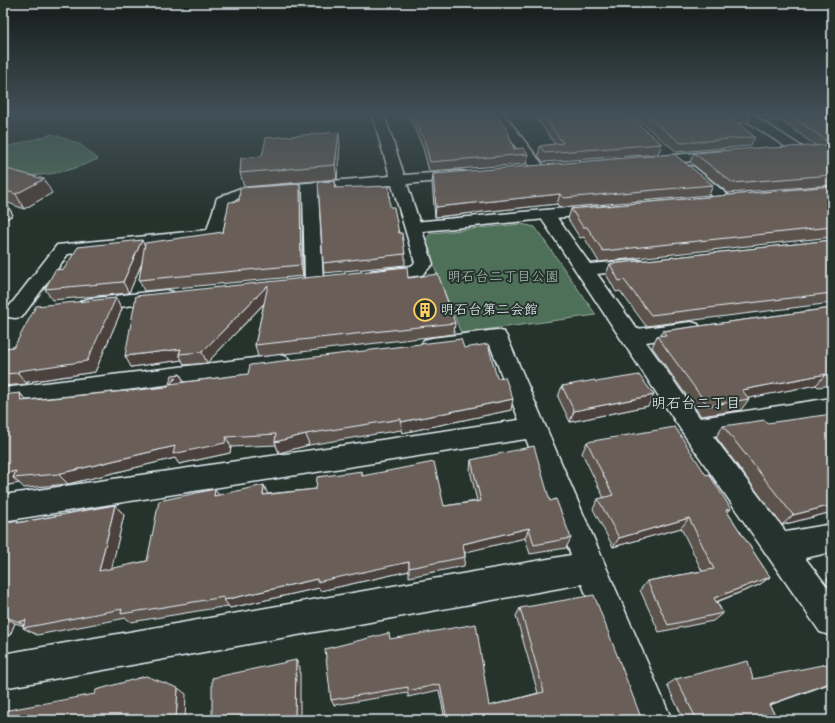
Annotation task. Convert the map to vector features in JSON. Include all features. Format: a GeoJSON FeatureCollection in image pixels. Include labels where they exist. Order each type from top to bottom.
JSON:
{"type":"FeatureCollection","features":[{"type":"Feature","properties":{"kind":"street"},"geometry":{"type":"LineString","coordinates":[[361,276],[416,271],[424,264],[388,148]]}},
{"type":"Feature","properties":{"kind":"street"},"geometry":{"type":"LineString","coordinates":[[523,148],[539,169]]}},
{"type":"Feature","properties":{"kind":"street"},"geometry":{"type":"LineString","coordinates":[[774,150],[797,148]]}},
{"type":"Feature","properties":{"kind":"street"},"geometry":{"type":"LineString","coordinates":[[663,149],[723,198]]}},
{"type":"Feature","properties":{"kind":"street"},"geometry":{"type":"LineString","coordinates":[[637,161],[736,153]]}},
{"type":"Feature","properties":{"kind":"street"},"geometry":{"type":"LineString","coordinates":[[523,170],[554,168]]}},
{"type":"Feature","properties":{"kind":"street"},"geometry":{"type":"LineString","coordinates":[[9,319],[63,249],[214,234],[222,201],[238,193],[476,174]]}},
{"type":"Feature","properties":{"kind":"street"},"geometry":{"type":"LineString","coordinates":[[310,187],[314,281]]}},
{"type":"Feature","properties":{"kind":"street"},"geometry":{"type":"LineString","coordinates":[[700,200],[739,197]]}},
{"type":"Feature","properties":{"kind":"street"},"geometry":{"type":"LineString","coordinates":[[413,227],[616,208]]}},
{"type":"Feature","properties":{"kind":"street"},"geometry":{"type":"LineString","coordinates":[[547,215],[694,429],[832,620]]}},
{"type":"Feature","properties":{"kind":"street"},"geometry":{"type":"LineString","coordinates":[[585,270],[654,263]]}},
{"type":"Feature","properties":{"kind":"street"},"geometry":{"type":"LineString","coordinates":[[70,306],[180,295]]}},
{"type":"Feature","properties":{"kind":"street"},"geometry":{"type":"LineString","coordinates":[[9,319],[39,310]]}},
{"type":"Feature","properties":{"kind":"street"},"geometry":{"type":"LineString","coordinates":[[631,337],[708,327]]}},
{"type":"Feature","properties":{"kind":"street"},"geometry":{"type":"LineString","coordinates":[[411,348],[497,337],[653,720]]}},
{"type":"Feature","properties":{"kind":"street"},"geometry":{"type":"LineString","coordinates":[[3,397],[301,361]]}},
{"type":"Feature","properties":{"kind":"street"},"geometry":{"type":"LineString","coordinates":[[694,429],[832,407]]}},
{"type":"Feature","properties":{"kind":"street"},"geometry":{"type":"LineString","coordinates":[[3,508],[535,428]]}},
{"type":"Feature","properties":{"kind":"street"},"geometry":{"type":"LineString","coordinates":[[781,548],[832,538]]}},
{"type":"Feature","properties":{"kind":"street"},"geometry":{"type":"LineString","coordinates":[[3,671],[591,567]]}},
{"type":"Feature","properties":{"kind":"green space"},"geometry":{"type":"Polygon","coordinates":[[[3,148],[84,148],[98,159],[52,174],[3,174],[3,148]]]}},
{"type":"Feature","properties":{"kind":"green space","name":"明石台二丁目公園"},"geometry":{"type":"Polygon","coordinates":[[[521,224],[535,227],[596,315],[461,333],[424,242],[431,233],[521,224]]]}},
{"type":"Feature","properties":{"kind":"building"},"geometry":{"type":"Polygon","coordinates":[[[264,148],[337,148],[335,165],[240,173],[241,158],[262,156],[264,148]]]}},
{"type":"Feature","properties":{"kind":"building"},"geometry":{"type":"Polygon","coordinates":[[[426,148],[523,148],[528,154],[430,162],[426,148]]]}},
{"type":"Feature","properties":{"kind":"building"},"geometry":{"type":"Polygon","coordinates":[[[541,148],[613,148],[545,153],[541,148]]]}},
{"type":"Feature","properties":{"kind":"building"},"geometry":{"type":"Polygon","coordinates":[[[758,148],[832,148],[832,175],[733,183],[694,153],[758,148]]]}},
{"type":"Feature","properties":{"kind":"building"},"geometry":{"type":"Polygon","coordinates":[[[674,154],[713,185],[563,198],[560,194],[436,207],[433,174],[674,154]]]}},
{"type":"Feature","properties":{"kind":"building"},"geometry":{"type":"Polygon","coordinates":[[[3,168],[44,179],[16,194],[3,190],[3,168]]]}},
{"type":"Feature","properties":{"kind":"building"},"geometry":{"type":"Polygon","coordinates":[[[335,181],[334,188],[389,186],[390,207],[394,207],[399,233],[402,233],[405,254],[323,263],[318,182],[335,181]]]}},
{"type":"Feature","properties":{"kind":"building"},"geometry":{"type":"Polygon","coordinates":[[[300,184],[301,265],[139,280],[145,243],[223,232],[229,202],[239,201],[240,188],[300,184]]]}},
{"type":"Feature","properties":{"kind":"building"},"geometry":{"type":"Polygon","coordinates":[[[832,186],[832,227],[603,251],[587,227],[583,227],[571,209],[832,186]]]}},
{"type":"Feature","properties":{"kind":"building"},"geometry":{"type":"Polygon","coordinates":[[[142,240],[123,282],[45,289],[55,270],[64,269],[78,247],[142,240]]]}},
{"type":"Feature","properties":{"kind":"building"},"geometry":{"type":"Polygon","coordinates":[[[832,240],[832,293],[651,315],[624,280],[619,281],[610,264],[832,240]]]}},
{"type":"Feature","properties":{"kind":"building"},"geometry":{"type":"Polygon","coordinates":[[[407,267],[408,278],[438,274],[455,323],[255,345],[268,285],[202,352],[179,354],[181,349],[125,356],[136,296],[407,267]]]}},
{"type":"Feature","properties":{"kind":"building"},"geometry":{"type":"Polygon","coordinates":[[[116,298],[87,361],[18,371],[18,373],[3,374],[3,348],[14,347],[36,306],[116,298]]]}},
{"type":"Feature","properties":{"kind":"building"},"geometry":{"type":"Polygon","coordinates":[[[832,308],[832,375],[827,376],[826,374],[742,390],[749,399],[708,406],[657,336],[666,335],[663,331],[832,308]]]}},
{"type":"Feature","properties":{"kind":"building"},"geometry":{"type":"Polygon","coordinates":[[[461,339],[464,348],[488,344],[497,378],[505,377],[513,399],[401,422],[401,419],[306,434],[275,442],[276,434],[226,437],[225,443],[173,454],[175,446],[58,474],[13,478],[16,471],[3,474],[3,395],[20,393],[21,401],[168,387],[172,375],[180,374],[170,384],[248,374],[250,365],[461,339]]]}},
{"type":"Feature","properties":{"kind":"building"},"geometry":{"type":"Polygon","coordinates":[[[639,375],[654,395],[574,411],[562,386],[595,380],[596,382],[639,375]]]}},
{"type":"Feature","properties":{"kind":"building"},"geometry":{"type":"Polygon","coordinates":[[[832,414],[832,505],[793,515],[723,426],[765,420],[767,423],[832,414]]]}},
{"type":"Feature","properties":{"kind":"building"},"geometry":{"type":"Polygon","coordinates":[[[675,427],[706,475],[709,474],[731,509],[726,510],[770,577],[714,598],[723,613],[668,625],[647,581],[714,569],[689,518],[619,538],[598,499],[613,495],[587,442],[675,427]]]}},
{"type":"Feature","properties":{"kind":"building"},"geometry":{"type":"Polygon","coordinates":[[[534,446],[550,501],[556,499],[571,538],[534,545],[529,528],[463,544],[465,557],[409,568],[409,562],[317,582],[317,579],[224,600],[224,597],[121,614],[122,609],[23,628],[26,620],[19,622],[3,616],[3,523],[18,520],[17,523],[115,505],[99,571],[147,561],[159,501],[215,489],[214,496],[264,485],[263,495],[316,489],[317,477],[362,471],[362,476],[434,462],[444,506],[481,501],[471,460],[534,446]]]}},
{"type":"Feature","properties":{"kind":"building"},"geometry":{"type":"Polygon","coordinates":[[[594,595],[642,720],[447,720],[440,684],[408,691],[408,687],[331,700],[325,649],[389,633],[390,639],[476,624],[489,706],[544,692],[520,608],[594,595]]]}},
{"type":"Feature","properties":{"kind":"building"},"geometry":{"type":"Polygon","coordinates":[[[296,660],[295,720],[212,720],[212,678],[296,660]]]}},
{"type":"Feature","properties":{"kind":"building"},"geometry":{"type":"Polygon","coordinates":[[[748,661],[753,679],[832,663],[832,682],[769,705],[777,718],[765,720],[697,720],[676,679],[748,661]]]}},
{"type":"Feature","properties":{"kind":"building"},"geometry":{"type":"Polygon","coordinates":[[[146,676],[178,688],[176,720],[3,720],[3,711],[95,694],[96,690],[146,676]]]}},
{"type":"Feature","properties":{"kind":"place","name":"明石台第二会館"},"geometry":{"type":"Point","coordinates":[425,310]}},
{"type":"Feature","properties":{"kind":"district","name":"明石台二丁目"},"geometry":{"type":"Point","coordinates":[696,404]}}]}
